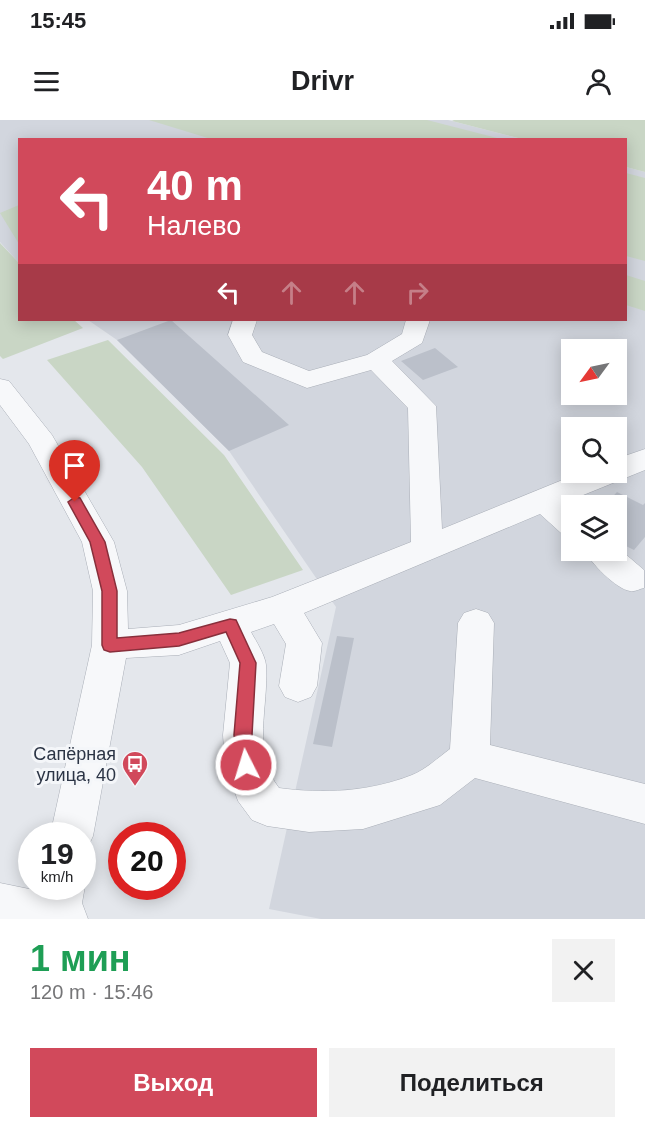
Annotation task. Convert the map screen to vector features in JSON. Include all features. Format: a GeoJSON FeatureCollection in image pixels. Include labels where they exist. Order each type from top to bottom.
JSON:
{"type":"FeatureCollection","features":[{"type":"Feature","properties":{"kind":"street"},"geometry":{"type":"LineString","coordinates":[[245,321],[240,335],[252,357],[307,380],[376,360],[413,338],[418,321]]}},
{"type":"Feature","properties":{"kind":"street"},"geometry":{"type":"LineString","coordinates":[[376,360],[422,406],[427,548]]}},
{"type":"Feature","properties":{"kind":"street"},"geometry":{"type":"LineString","coordinates":[[0,387],[42,441],[98,542],[110,591],[110,645],[74,822]]}},
{"type":"Feature","properties":{"kind":"street"},"geometry":{"type":"LineString","coordinates":[[627,466],[644,459]]}},
{"type":"Feature","properties":{"kind":"street"},"geometry":{"type":"LineString","coordinates":[[110,645],[179,640],[282,608],[585,483]]}},
{"type":"Feature","properties":{"kind":"street"},"geometry":{"type":"LineString","coordinates":[[544,500],[561,515]]}},
{"type":"Feature","properties":{"kind":"street"},"geometry":{"type":"LineString","coordinates":[[612,561],[632,579]]}},
{"type":"Feature","properties":{"kind":"street"},"geometry":{"type":"LineString","coordinates":[[282,608],[304,643],[298,686]]}},
{"type":"Feature","properties":{"kind":"street"},"geometry":{"type":"LineString","coordinates":[[470,758],[476,623]]}},
{"type":"Feature","properties":{"kind":"street"},"geometry":{"type":"LineString","coordinates":[[230,625],[248,663],[243,735],[246,765],[253,787],[267,806],[309,812],[363,808],[425,791],[470,758]]}},
{"type":"Feature","properties":{"kind":"street"},"geometry":{"type":"LineString","coordinates":[[470,758],[645,804]]}},
{"type":"Feature","properties":{"kind":"street"},"geometry":{"type":"LineString","coordinates":[[0,906],[60,910]]}},
{"type":"Feature","properties":{"kind":"shaded area"},"geometry":{"type":"Polygon","coordinates":[[[0,120],[448,120],[518,138],[18,138],[18,262],[0,242],[0,120]]]}},
{"type":"Feature","properties":{"kind":"shaded area"},"geometry":{"type":"Polygon","coordinates":[[[627,167],[645,172],[645,919],[321,919],[269,909],[336,607],[229,451],[117,340],[89,321],[627,321],[627,167]]]}},
{"type":"Feature","properties":{"kind":"green space"},"geometry":{"type":"Polygon","coordinates":[[[149,120],[427,120],[497,138],[208,138],[149,120]]]}},
{"type":"Feature","properties":{"kind":"green space"},"geometry":{"type":"Polygon","coordinates":[[[645,120],[645,172],[627,167],[627,138],[518,138],[452,121],[645,120]]]}},
{"type":"Feature","properties":{"kind":"green space"},"geometry":{"type":"Polygon","coordinates":[[[627,173],[645,178],[645,261],[627,256],[627,173]]]}},
{"type":"Feature","properties":{"kind":"green space"},"geometry":{"type":"Polygon","coordinates":[[[18,206],[18,242],[0,213],[18,206]]]}},
{"type":"Feature","properties":{"kind":"green space"},"geometry":{"type":"Polygon","coordinates":[[[0,243],[18,262],[18,321],[75,321],[83,328],[3,359],[0,356],[0,243]]]}},
{"type":"Feature","properties":{"kind":"green space"},"geometry":{"type":"Polygon","coordinates":[[[627,275],[645,281],[645,311],[627,305],[627,275]]]}},
{"type":"Feature","properties":{"kind":"green space"},"geometry":{"type":"Polygon","coordinates":[[[108,340],[224,455],[303,570],[231,595],[142,467],[47,360],[108,340]]]}},
{"type":"Feature","properties":{"kind":"building"},"geometry":{"type":"Polygon","coordinates":[[[172,321],[289,425],[229,451],[117,340],[172,321]]]}},
{"type":"Feature","properties":{"kind":"building"},"geometry":{"type":"Polygon","coordinates":[[[435,348],[458,367],[423,380],[401,361],[435,348]]]}},
{"type":"Feature","properties":{"kind":"building"},"geometry":{"type":"Polygon","coordinates":[[[627,497],[643,505],[645,503],[645,537],[634,550],[627,546],[627,497]]]}},
{"type":"Feature","properties":{"kind":"building"},"geometry":{"type":"Polygon","coordinates":[[[337,636],[354,638],[332,747],[313,744],[337,636]]]}},
{"type":"Feature","properties":{"kind":"place","name":"Сапёрная улица, 40"},"geometry":{"type":"Point","coordinates":[135,787]}},
{"type":"Feature","properties":{"kind":"route"},"geometry":{"type":"LineString","coordinates":[[75,502],[98,542],[110,591],[110,645],[179,640],[230,625],[248,663],[243,735],[246,765]]}}]}
